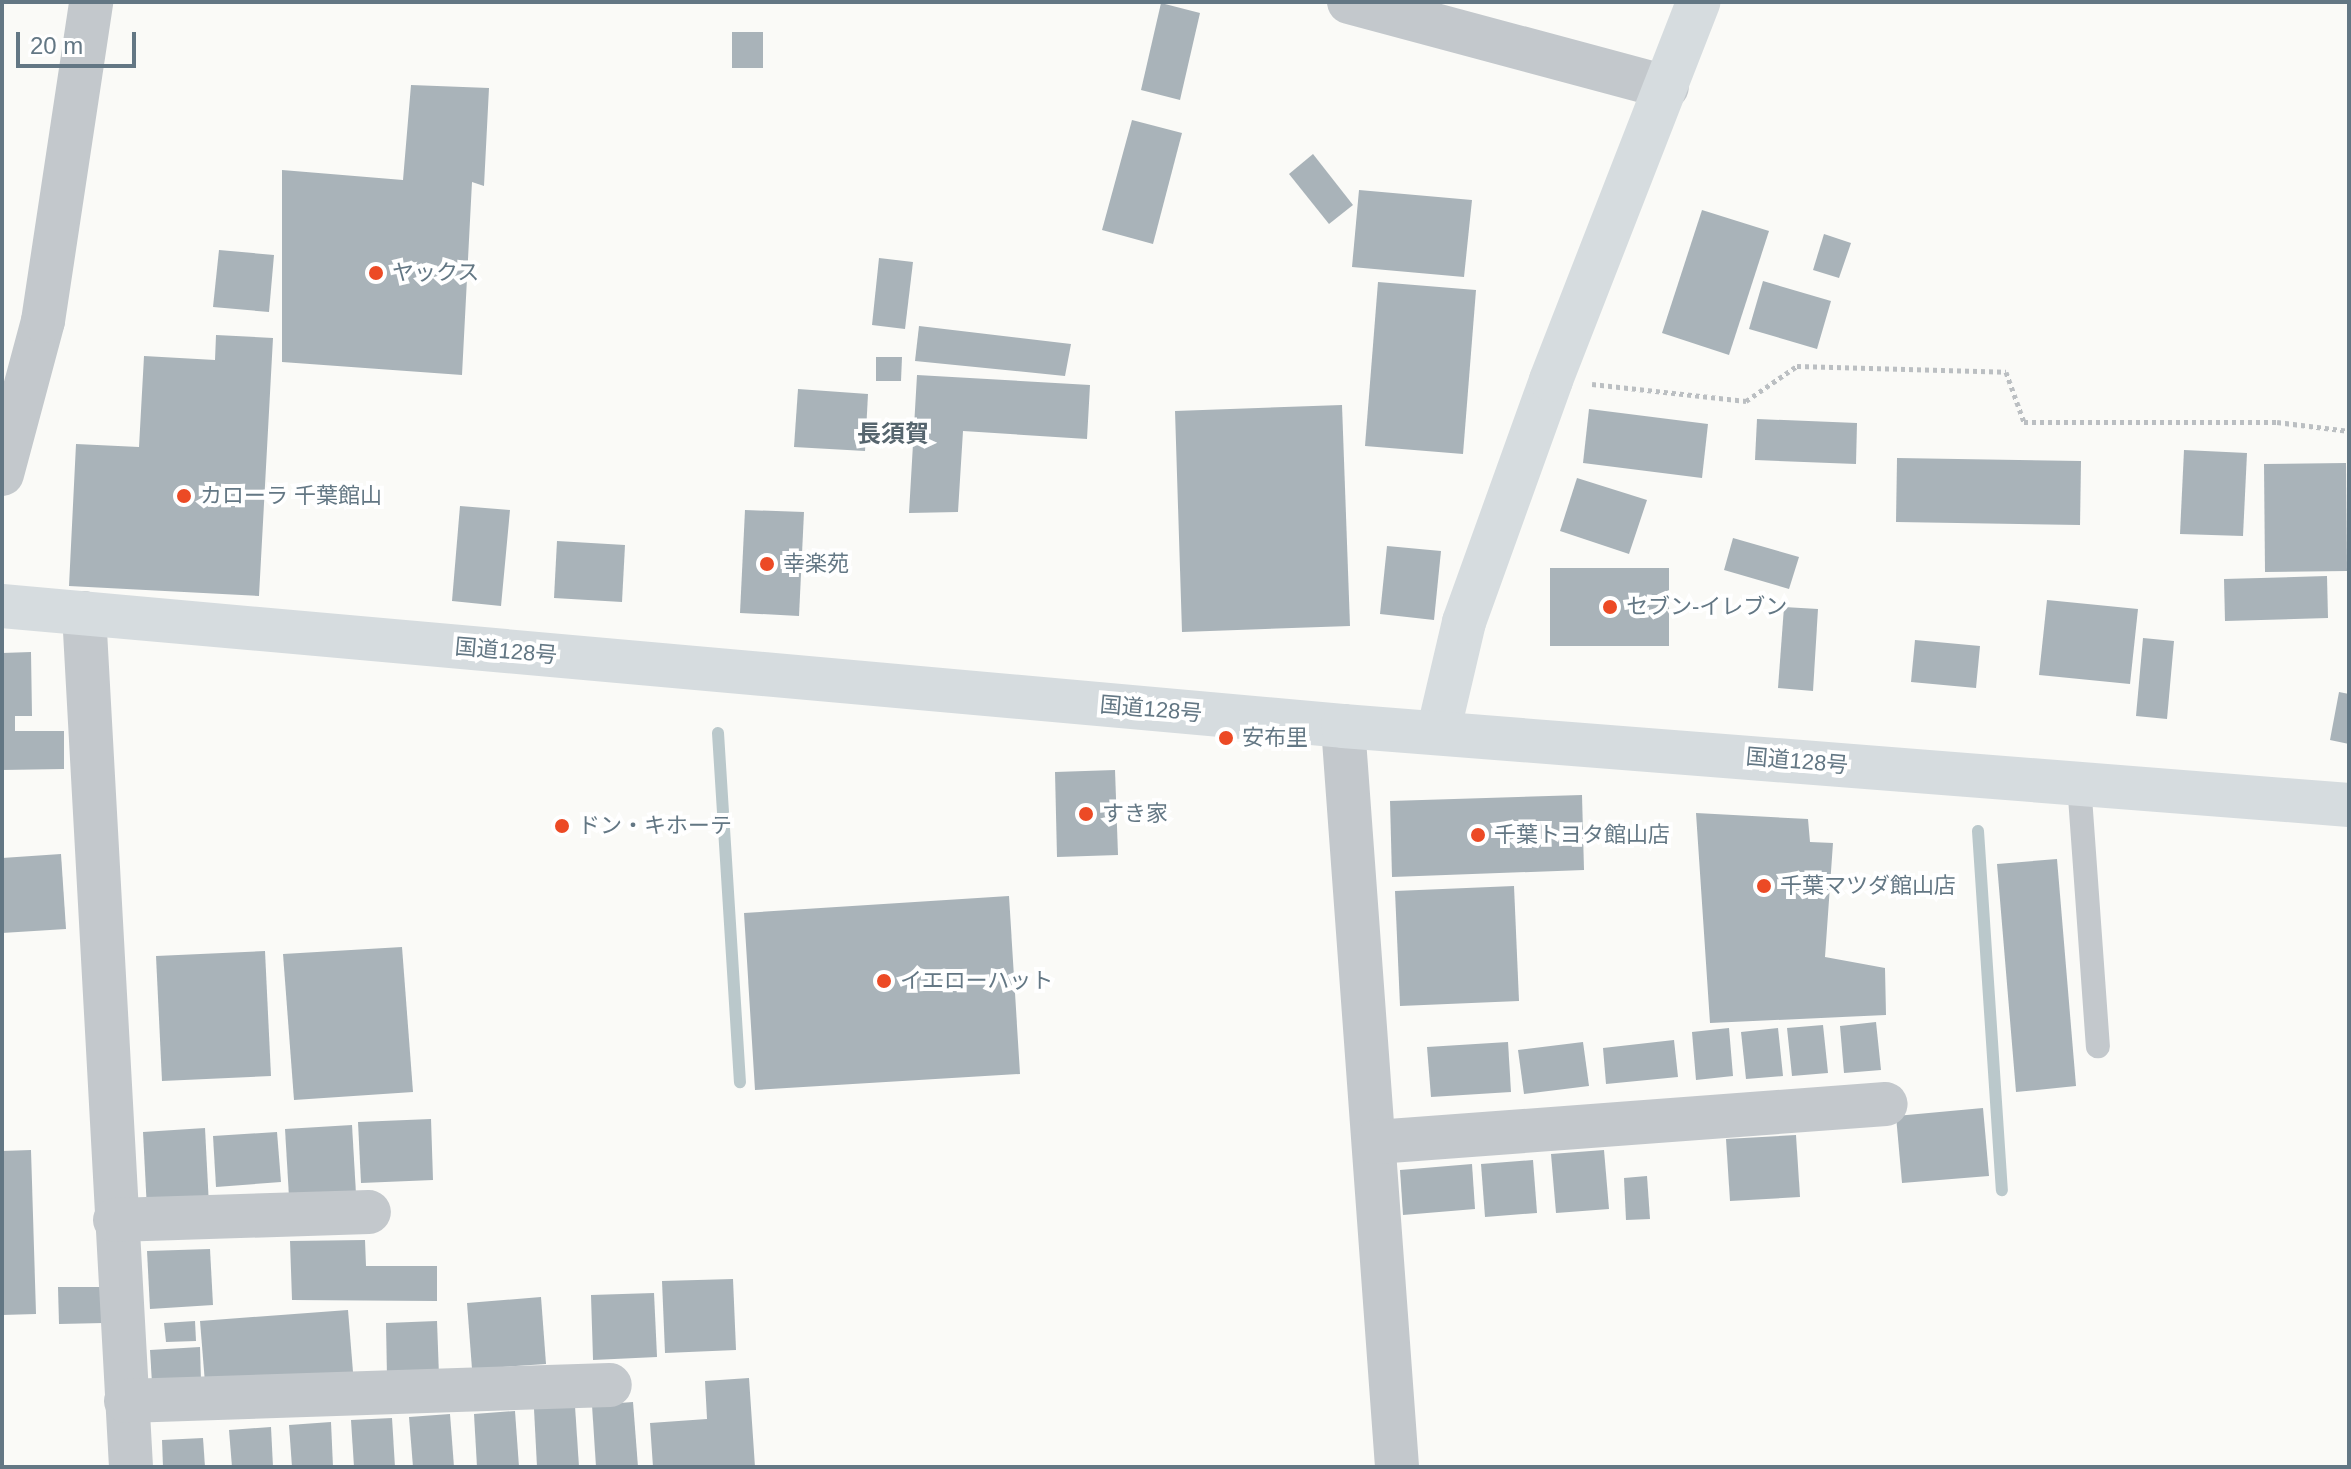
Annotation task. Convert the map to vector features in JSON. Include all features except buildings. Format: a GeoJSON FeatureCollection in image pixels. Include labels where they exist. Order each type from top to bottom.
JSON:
{"type":"FeatureCollection","features":[{"type":"Feature","properties":{"kind":"main road"},"geometry":{"type":"LineString","coordinates":[[1438,733],[1464,622],[1551,380],[1698,2]]}},
{"type":"Feature","properties":{"kind":"main road","name":"国道128号"},"geometry":{"type":"LineString","coordinates":[[2,606],[1343,726],[2349,805]]}},
{"type":"Feature","properties":{"kind":"street"},"geometry":{"type":"LineString","coordinates":[[2,474],[43,321],[91,2]]}},
{"type":"Feature","properties":{"kind":"street"},"geometry":{"type":"LineString","coordinates":[[1349,2],[1667,87]]}},
{"type":"Feature","properties":{"kind":"street"},"geometry":{"type":"LineString","coordinates":[[84,613],[115,1220],[131,1467]]}},
{"type":"Feature","properties":{"kind":"street"},"geometry":{"type":"LineString","coordinates":[[1343,726],[1376,1142],[1397,1467]]}},
{"type":"Feature","properties":{"kind":"street"},"geometry":{"type":"LineString","coordinates":[[1376,1142],[1886,1104]]}},
{"type":"Feature","properties":{"kind":"street"},"geometry":{"type":"LineString","coordinates":[[115,1220],[369,1212]]}},
{"type":"Feature","properties":{"kind":"street"},"geometry":{"type":"LineString","coordinates":[[126,1401],[610,1385]]}},
{"type":"Feature","properties":{"kind":"lane"},"geometry":{"type":"LineString","coordinates":[[2079,783],[2098,1046]]}},
{"type":"Feature","properties":{"kind":"path"},"geometry":{"type":"LineString","coordinates":[[1551,380],[1746,401],[1797,366],[2006,372],[2024,422],[2277,422],[2349,431]]}},
{"type":"Feature","properties":{"kind":"waterway"},"geometry":{"type":"LineString","coordinates":[[718,733],[740,1082]]}},
{"type":"Feature","properties":{"kind":"waterway"},"geometry":{"type":"LineString","coordinates":[[1978,831],[2002,1190]]}},
{"type":"Feature","properties":{"kind":"place","name":"ヤックス"},"geometry":{"type":"Point","coordinates":[376,273]}},
{"type":"Feature","properties":{"kind":"place","name":"カローラ 千葉館山"},"geometry":{"type":"Point","coordinates":[184,496]}},
{"type":"Feature","properties":{"kind":"place","name":"幸楽苑"},"geometry":{"type":"Point","coordinates":[767,564]}},
{"type":"Feature","properties":{"kind":"place","name":"セブン-イレブン"},"geometry":{"type":"Point","coordinates":[1610,607]}},
{"type":"Feature","properties":{"kind":"place","name":"安布里"},"geometry":{"type":"Point","coordinates":[1226,738]}},
{"type":"Feature","properties":{"kind":"place","name":"すき家"},"geometry":{"type":"Point","coordinates":[1086,814]}},
{"type":"Feature","properties":{"kind":"place","name":"ドン・キホーテ"},"geometry":{"type":"Point","coordinates":[562,826]}},
{"type":"Feature","properties":{"kind":"place","name":"千葉トヨタ館山店"},"geometry":{"type":"Point","coordinates":[1478,835]}},
{"type":"Feature","properties":{"kind":"place","name":"千葉マツダ館山店"},"geometry":{"type":"Point","coordinates":[1764,886]}},
{"type":"Feature","properties":{"kind":"place","name":"イエローハット"},"geometry":{"type":"Point","coordinates":[884,981]}},
{"type":"Feature","properties":{"kind":"district","name":"長須賀"},"geometry":{"type":"Point","coordinates":[893,434]}}]}
